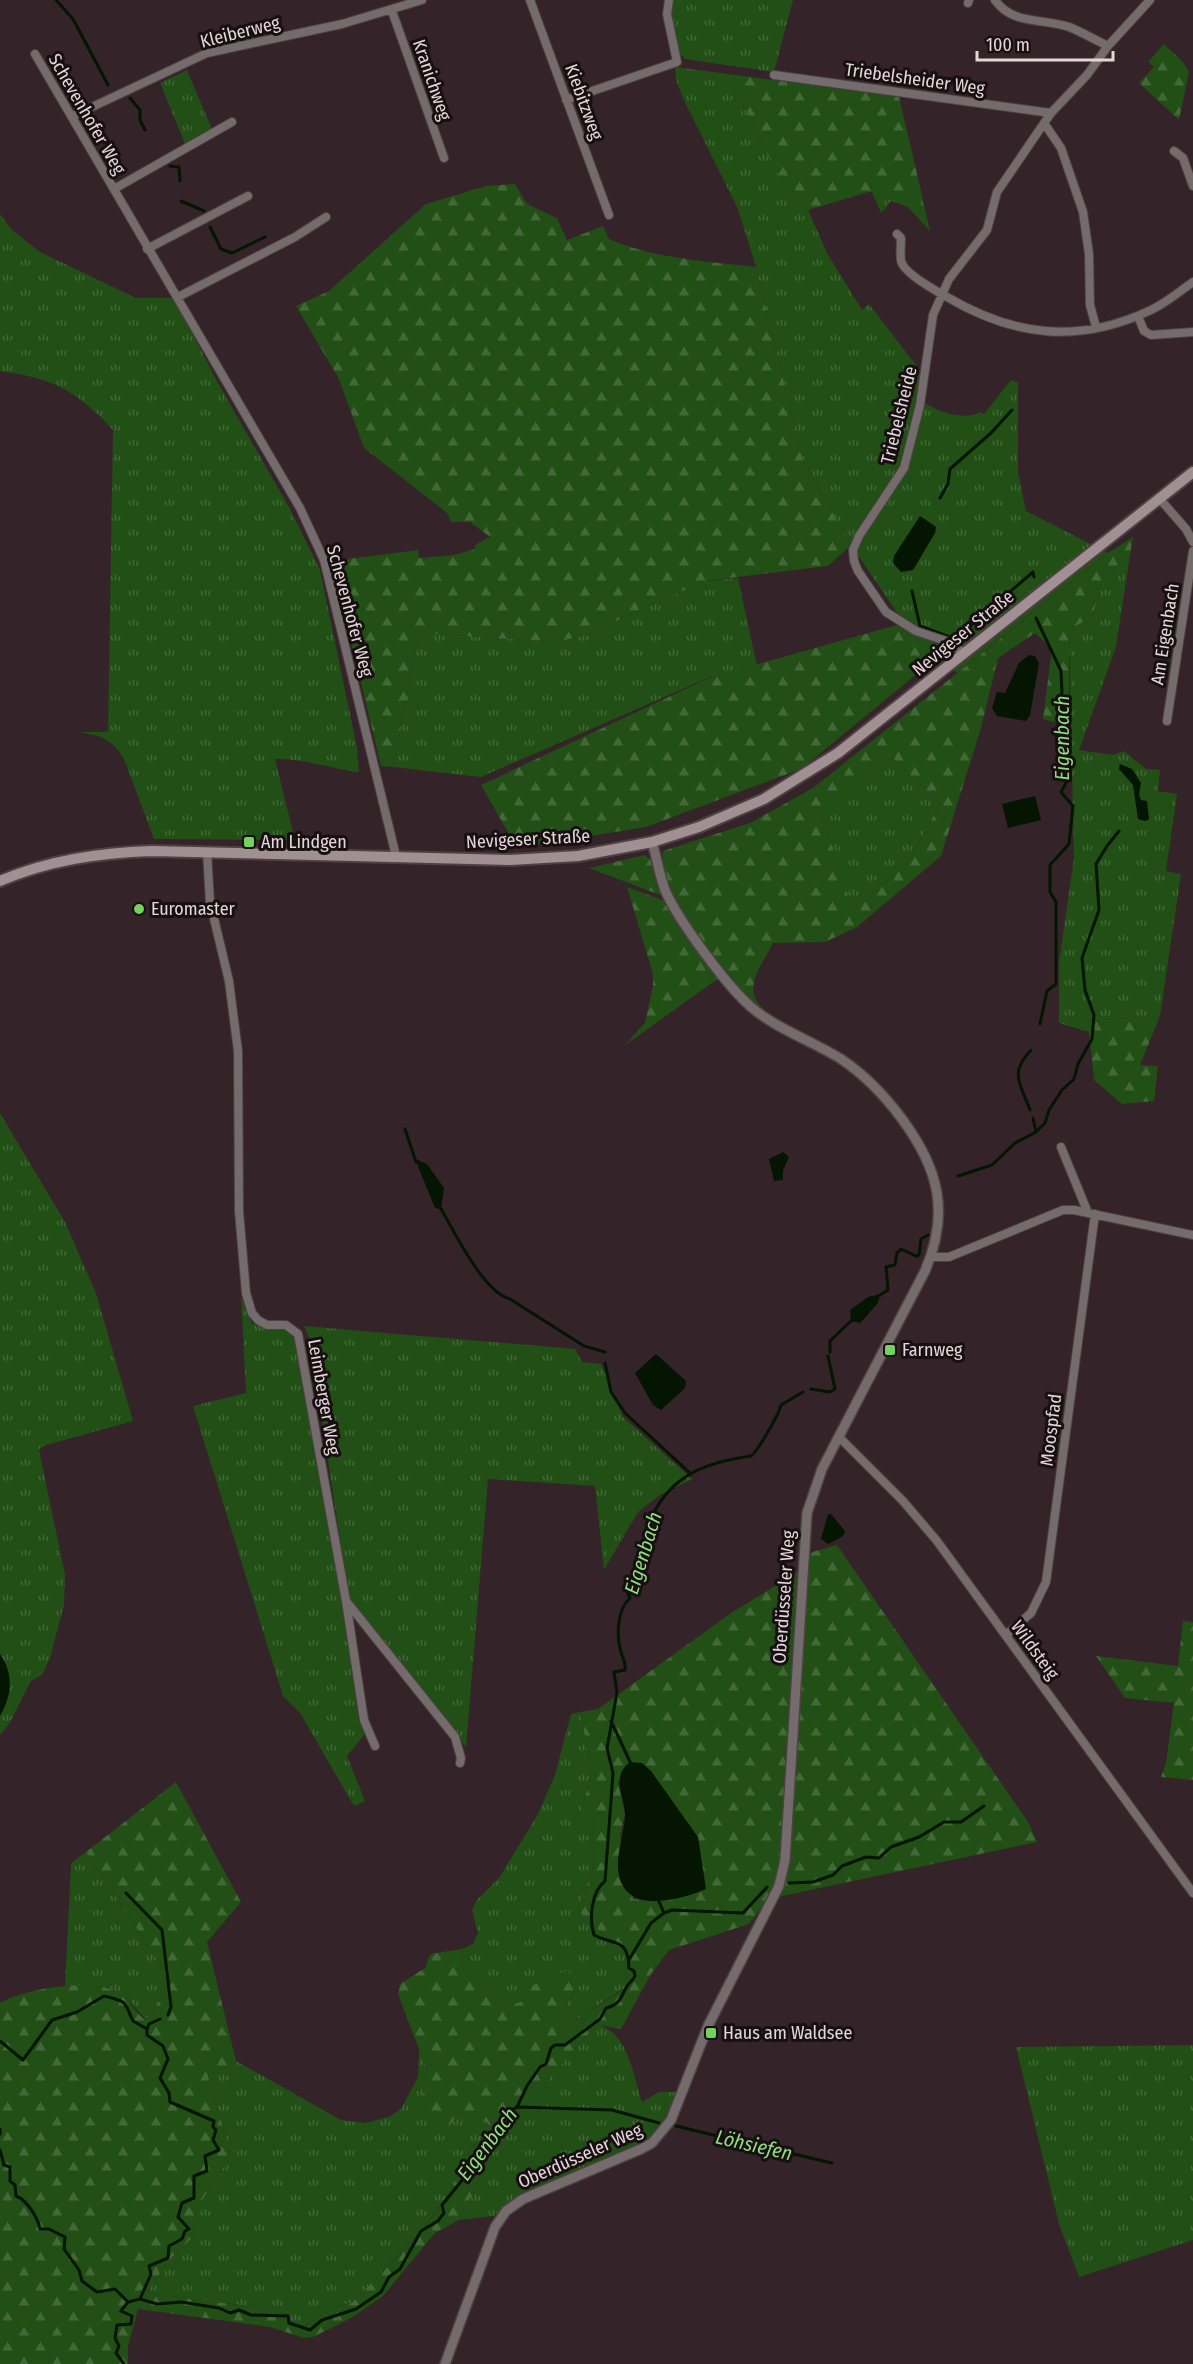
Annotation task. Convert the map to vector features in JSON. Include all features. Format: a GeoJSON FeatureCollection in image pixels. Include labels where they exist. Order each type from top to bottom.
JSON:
{"type":"FeatureCollection","features":[{"type":"Feature","properties":{"kind":"main road","name":"Nevigeser Straße"},"geometry":{"type":"LineString","coordinates":[[0,881],[57,861],[106,853],[207,852],[510,860],[578,856],[652,842],[732,814],[800,778],[866,732],[1193,472]]}},
{"type":"Feature","properties":{"kind":"street","name":"Kleiberweg"},"geometry":{"type":"LineString","coordinates":[[73,116],[207,53],[342,24],[392,11],[422,0]]}},
{"type":"Feature","properties":{"kind":"street","name":"Kiebitzweg"},"geometry":{"type":"LineString","coordinates":[[530,0],[609,215]]}},
{"type":"Feature","properties":{"kind":"street"},"geometry":{"type":"LineString","coordinates":[[566,100],[677,62],[667,14],[669,0]]}},
{"type":"Feature","properties":{"kind":"street"},"geometry":{"type":"LineString","coordinates":[[995,0],[1006,12],[1017,17],[1062,25],[1108,46]]}},
{"type":"Feature","properties":{"kind":"street","name":"Triebelsheide"},"geometry":{"type":"LineString","coordinates":[[964,653],[950,642],[916,632],[889,615],[879,604],[853,557],[859,536],[904,468],[920,405],[933,315],[949,279],[987,230],[997,192],[1051,113],[1088,75],[1108,46],[1150,0]]}},
{"type":"Feature","properties":{"kind":"street","name":"Kranichweg"},"geometry":{"type":"LineString","coordinates":[[392,11],[444,158]]}},
{"type":"Feature","properties":{"kind":"street","name":"Schevenhofer Weg"},"geometry":{"type":"LineString","coordinates":[[35,54],[300,508],[317,543],[334,598],[396,856]]}},
{"type":"Feature","properties":{"kind":"street","name":"Triebelsheider Weg"},"geometry":{"type":"LineString","coordinates":[[774,75],[1051,113]]}},
{"type":"Feature","properties":{"kind":"street","name":"Schevenhofer Weg"},"geometry":{"type":"LineString","coordinates":[[114,189],[232,122]]}},
{"type":"Feature","properties":{"kind":"street"},"geometry":{"type":"LineString","coordinates":[[1044,123],[1052,131],[1065,158],[1083,212],[1089,254],[1090,305],[1096,327]]}},
{"type":"Feature","properties":{"kind":"street"},"geometry":{"type":"LineString","coordinates":[[1174,151],[1183,159],[1193,186]]}},
{"type":"Feature","properties":{"kind":"street"},"geometry":{"type":"LineString","coordinates":[[147,249],[248,196]]}},
{"type":"Feature","properties":{"kind":"street"},"geometry":{"type":"LineString","coordinates":[[178,297],[295,237],[326,217]]}},
{"type":"Feature","properties":{"kind":"street"},"geometry":{"type":"LineString","coordinates":[[897,234],[902,238],[901,262],[904,267],[942,294],[993,320],[1038,332],[1067,333],[1138,316],[1154,309],[1193,282]]}},
{"type":"Feature","properties":{"kind":"street"},"geometry":{"type":"LineString","coordinates":[[1138,316],[1144,331],[1151,335],[1193,332]]}},
{"type":"Feature","properties":{"kind":"street"},"geometry":{"type":"LineString","coordinates":[[1159,498],[1186,528],[1193,542]]}},
{"type":"Feature","properties":{"kind":"street","name":"Am Eigenbach"},"geometry":{"type":"LineString","coordinates":[[1167,721],[1193,550]]}},
{"type":"Feature","properties":{"kind":"street","name":"Oberdüsseler Weg"},"geometry":{"type":"LineString","coordinates":[[445,2364],[495,2227],[506,2211],[523,2199],[652,2143],[671,2120],[708,2026],[779,1886],[787,1841],[804,1536],[813,1491],[931,1257],[939,1216],[938,1194],[926,1154],[916,1138],[868,1080],[842,1060],[768,1018],[745,1001],[677,913],[662,882],[652,842]]}},
{"type":"Feature","properties":{"kind":"street","name":"Leimberger Weg"},"geometry":{"type":"LineString","coordinates":[[207,852],[210,902],[229,981],[238,1051],[239,1211],[246,1293],[252,1313],[258,1320],[267,1325],[286,1324],[298,1334],[345,1601],[455,1737],[461,1758],[460,1763]]}},
{"type":"Feature","properties":{"kind":"street"},"geometry":{"type":"LineString","coordinates":[[1061,1147],[1092,1214]]}},
{"type":"Feature","properties":{"kind":"street"},"geometry":{"type":"LineString","coordinates":[[931,1257],[949,1257],[1052,1213],[1074,1210],[1193,1235]]}},
{"type":"Feature","properties":{"kind":"street","name":"Moospfad"},"geometry":{"type":"LineString","coordinates":[[1006,1635],[1031,1613],[1046,1582],[1092,1214]]}},
{"type":"Feature","properties":{"kind":"street","name":"Wildsteig"},"geometry":{"type":"LineString","coordinates":[[839,1437],[903,1501],[937,1541],[1193,1893]]}},
{"type":"Feature","properties":{"kind":"street"},"geometry":{"type":"LineString","coordinates":[[345,1601],[364,1720],[375,1746]]}},
{"type":"Feature","properties":{"kind":"green space"},"geometry":{"type":"Polygon","coordinates":[[[673,0],[793,0],[774,72],[685,59],[680,53],[672,31],[673,0]]]}},
{"type":"Feature","properties":{"kind":"green space"},"geometry":{"type":"Polygon","coordinates":[[[1164,44],[1183,62],[1189,72],[1179,120],[1139,83],[1154,67],[1148,62],[1164,44]]]}},
{"type":"Feature","properties":{"kind":"green space"},"geometry":{"type":"Polygon","coordinates":[[[675,67],[728,74],[775,170],[808,210],[827,253],[862,310],[869,304],[922,373],[917,395],[922,400],[946,413],[965,416],[980,412],[984,414],[1011,380],[1018,382],[1018,472],[1026,511],[1108,553],[957,673],[904,623],[851,545],[803,461],[756,267],[738,209],[683,98],[676,80],[675,67]]]}},
{"type":"Feature","properties":{"kind":"green space"},"geometry":{"type":"Polygon","coordinates":[[[187,70],[212,129],[185,144],[160,83],[187,70]]]}},
{"type":"Feature","properties":{"kind":"green space"},"geometry":{"type":"Polygon","coordinates":[[[728,74],[899,97],[921,191],[868,192],[808,210],[775,170],[728,74]]]}},
{"type":"Feature","properties":{"kind":"green space"},"geometry":{"type":"Polygon","coordinates":[[[515,184],[527,204],[557,218],[567,240],[603,226],[609,239],[645,251],[756,267],[803,461],[851,545],[828,566],[706,581],[629,614],[597,632],[557,642],[419,633],[393,767],[381,766],[332,561],[418,550],[419,558],[454,555],[475,549],[475,545],[490,537],[470,522],[451,522],[447,513],[364,448],[339,379],[296,306],[329,291],[426,204],[486,186],[515,184]]]}},
{"type":"Feature","properties":{"kind":"green space"},"geometry":{"type":"Polygon","coordinates":[[[921,191],[930,231],[908,207],[891,201],[881,213],[872,192],[921,191]]]}},
{"type":"Feature","properties":{"kind":"green space"},"geometry":{"type":"Polygon","coordinates":[[[0,214],[12,230],[40,252],[136,298],[174,298],[218,383],[290,509],[320,570],[357,748],[359,772],[296,760],[275,759],[295,840],[154,839],[120,752],[105,739],[78,732],[108,732],[113,430],[88,405],[63,388],[50,382],[0,371],[0,214]]]}},
{"type":"Feature","properties":{"kind":"green space"},"geometry":{"type":"Polygon","coordinates":[[[1133,537],[1130,555],[1102,580],[1092,618],[1069,629],[1069,726],[1043,719],[1052,649],[1035,633],[998,658],[981,728],[941,856],[857,927],[825,942],[773,943],[753,986],[754,995],[765,1011],[735,984],[699,938],[671,889],[664,868],[663,851],[750,823],[813,788],[1108,553],[1133,537]],[[892,757],[820,809],[852,909],[908,863],[940,804],[892,757]]]}},
{"type":"Feature","properties":{"kind":"green space"},"geometry":{"type":"Polygon","coordinates":[[[1130,555],[1116,647],[1079,750],[1113,755],[1124,751],[1146,769],[1160,770],[1158,791],[1177,794],[1166,871],[1181,874],[1160,1016],[1059,1023],[1059,962],[1074,858],[1069,629],[1092,618],[1102,580],[1130,555]]]}},
{"type":"Feature","properties":{"kind":"green space"},"geometry":{"type":"Polygon","coordinates":[[[738,578],[757,666],[708,678],[481,777],[393,767],[419,633],[557,642],[597,632],[629,614],[706,581],[738,578]]]}},
{"type":"Feature","properties":{"kind":"green space"},"geometry":{"type":"Polygon","coordinates":[[[904,623],[940,655],[801,769],[646,827],[517,848],[481,785],[709,678],[904,623]]]}},
{"type":"Feature","properties":{"kind":"green space"},"geometry":{"type":"Polygon","coordinates":[[[892,757],[940,804],[908,863],[851,910],[820,809],[892,757]]]}},
{"type":"Feature","properties":{"kind":"green space"},"geometry":{"type":"Polygon","coordinates":[[[645,855],[650,859],[663,896],[589,868],[645,855]]]}},
{"type":"Feature","properties":{"kind":"green space"},"geometry":{"type":"Polygon","coordinates":[[[627,887],[665,901],[720,977],[624,1046],[645,1023],[653,985],[653,974],[627,887]]]}},
{"type":"Feature","properties":{"kind":"green space"},"geometry":{"type":"Polygon","coordinates":[[[1160,1016],[1140,1065],[1158,1066],[1154,1101],[1122,1104],[1094,1080],[1089,1032],[1059,1023],[1160,1016]]]}},
{"type":"Feature","properties":{"kind":"green space"},"geometry":{"type":"Polygon","coordinates":[[[0,1113],[65,1222],[96,1293],[133,1421],[43,1446],[39,1450],[65,1575],[64,1605],[50,1658],[42,1675],[31,1681],[9,1724],[0,1735],[0,1113]]]}},
{"type":"Feature","properties":{"kind":"green space"},"geometry":{"type":"Polygon","coordinates":[[[241,1296],[252,1324],[282,1327],[298,1340],[346,1621],[359,1721],[365,1734],[347,1756],[365,1801],[354,1806],[300,1713],[283,1696],[193,1406],[246,1393],[241,1296]]]}},
{"type":"Feature","properties":{"kind":"green space"},"geometry":{"type":"Polygon","coordinates":[[[304,1326],[575,1349],[582,1362],[601,1364],[623,1417],[692,1479],[660,1495],[638,1512],[604,1570],[595,1486],[488,1479],[466,1747],[349,1597],[309,1337],[304,1326]]]}},
{"type":"Feature","properties":{"kind":"green space"},"geometry":{"type":"Polygon","coordinates":[[[837,1545],[1028,1822],[1037,1842],[768,1899],[749,1924],[669,1950],[651,1974],[621,2029],[599,2025],[582,2040],[501,2134],[484,2161],[476,2187],[459,2220],[435,2233],[383,2296],[351,2318],[313,2337],[304,2338],[270,2327],[138,2309],[128,2346],[128,2364],[0,2364],[0,2003],[43,1989],[60,1986],[94,1986],[109,1988],[121,1993],[146,2020],[172,1981],[86,1852],[176,1782],[241,1902],[207,1942],[236,2061],[208,2076],[231,2155],[195,2211],[192,2238],[168,2261],[147,2293],[254,2307],[302,2326],[339,2306],[352,2303],[433,2216],[454,2184],[470,2150],[491,2136],[493,2128],[487,2123],[459,2112],[450,2125],[437,2126],[421,2107],[427,2070],[398,1994],[400,1984],[425,1968],[430,1954],[462,1949],[463,1969],[483,1989],[509,2005],[524,2001],[531,1986],[568,1970],[576,1986],[560,2020],[567,2026],[626,1988],[625,1954],[578,1911],[595,1862],[592,1816],[582,1809],[592,1771],[580,1712],[598,1709],[731,1613],[798,1572],[809,1553],[837,1545]],[[630,1762],[625,1767],[618,1783],[625,1814],[620,1836],[633,1899],[655,1901],[706,1889],[630,1762]]]}},
{"type":"Feature","properties":{"kind":"green space"},"geometry":{"type":"Polygon","coordinates":[[[1183,1621],[1193,1622],[1193,1780],[1161,1777],[1166,1763],[1174,1703],[1125,1698],[1096,1656],[1178,1666],[1183,1621]]]}},
{"type":"Feature","properties":{"kind":"green space"},"geometry":{"type":"Polygon","coordinates":[[[580,1712],[592,1772],[582,1808],[592,1815],[595,1862],[578,1911],[625,1954],[626,1987],[567,2026],[560,2020],[576,1986],[509,2005],[483,1989],[463,1969],[462,1949],[473,1944],[478,1933],[472,1910],[477,1900],[499,1878],[537,1816],[555,1775],[571,1714],[580,1712]]]}},
{"type":"Feature","properties":{"kind":"green space"},"geometry":{"type":"Polygon","coordinates":[[[86,1852],[172,1981],[146,2020],[127,1998],[108,1987],[65,1986],[71,1863],[86,1852]]]}},
{"type":"Feature","properties":{"kind":"green space"},"geometry":{"type":"Polygon","coordinates":[[[599,2025],[617,2037],[623,2046],[642,2102],[659,2092],[677,2092],[666,2120],[651,2139],[529,2191],[504,2206],[494,2216],[459,2220],[476,2187],[484,2161],[501,2134],[582,2040],[599,2025]]]}},
{"type":"Feature","properties":{"kind":"green space"},"geometry":{"type":"Polygon","coordinates":[[[1193,2045],[1193,2240],[1079,2277],[1059,2224],[1016,2047],[1193,2045]]]}},
{"type":"Feature","properties":{"kind":"green space"},"geometry":{"type":"Polygon","coordinates":[[[419,2050],[427,2070],[421,2107],[459,2112],[477,2118],[493,2128],[491,2136],[475,2144],[470,2150],[444,2201],[407,2246],[352,2303],[339,2306],[302,2326],[254,2307],[147,2293],[168,2261],[192,2238],[195,2211],[231,2155],[208,2076],[236,2061],[341,2120],[365,2123],[389,2117],[401,2109],[418,2077],[419,2050]]]}},
{"type":"Feature","properties":{"kind":"shaded area"},"geometry":{"type":"Polygon","coordinates":[[[920,516],[936,527],[935,533],[913,570],[901,572],[893,563],[894,556],[920,516]]]}},
{"type":"Feature","properties":{"kind":"shaded area"},"geometry":{"type":"Polygon","coordinates":[[[1029,655],[1035,656],[1039,663],[1030,715],[1026,721],[997,716],[992,708],[997,692],[1005,693],[1019,663],[1029,655]]]}},
{"type":"Feature","properties":{"kind":"shaded area"},"geometry":{"type":"Polygon","coordinates":[[[1120,764],[1132,769],[1141,783],[1139,795],[1141,800],[1147,801],[1149,819],[1145,821],[1138,819],[1133,785],[1119,769],[1120,764]]]}},
{"type":"Feature","properties":{"kind":"shaded area"},"geometry":{"type":"Polygon","coordinates":[[[1035,796],[1041,820],[1008,828],[1002,804],[1035,796]]]}},
{"type":"Feature","properties":{"kind":"shaded area"},"geometry":{"type":"Polygon","coordinates":[[[783,1152],[789,1157],[783,1170],[783,1180],[774,1181],[769,1159],[783,1152]]]}},
{"type":"Feature","properties":{"kind":"shaded area"},"geometry":{"type":"Polygon","coordinates":[[[415,1159],[427,1164],[444,1188],[441,1209],[435,1208],[415,1159]]]}},
{"type":"Feature","properties":{"kind":"shaded area"},"geometry":{"type":"Polygon","coordinates":[[[880,1294],[878,1303],[860,1323],[851,1321],[850,1310],[868,1297],[880,1294]]]}},
{"type":"Feature","properties":{"kind":"shaded area"},"geometry":{"type":"Polygon","coordinates":[[[656,1354],[686,1381],[685,1388],[661,1410],[653,1405],[635,1373],[656,1354]]]}},
{"type":"Feature","properties":{"kind":"shaded area"},"geometry":{"type":"Polygon","coordinates":[[[828,1514],[831,1514],[845,1531],[843,1536],[828,1544],[821,1539],[828,1514]]]}},
{"type":"Feature","properties":{"kind":"shaded area"},"geometry":{"type":"Polygon","coordinates":[[[0,1654],[8,1669],[10,1685],[7,1701],[0,1716],[0,1654]]]}},
{"type":"Feature","properties":{"kind":"shaded area"},"geometry":{"type":"Polygon","coordinates":[[[630,1762],[642,1763],[651,1771],[698,1837],[706,1889],[680,1898],[652,1901],[639,1899],[629,1893],[621,1883],[618,1861],[625,1813],[620,1780],[624,1768],[630,1762]]]}},
{"type":"Feature","properties":{"kind":"waterway"},"geometry":{"type":"LineString","coordinates":[[56,0],[73,19],[108,85]]}},
{"type":"Feature","properties":{"kind":"waterway"},"geometry":{"type":"LineString","coordinates":[[130,98],[140,110],[140,120],[145,130]]}},
{"type":"Feature","properties":{"kind":"waterway"},"geometry":{"type":"LineString","coordinates":[[170,166],[179,167],[180,181]]}},
{"type":"Feature","properties":{"kind":"waterway"},"geometry":{"type":"LineString","coordinates":[[181,201],[204,211]]}},
{"type":"Feature","properties":{"kind":"waterway"},"geometry":{"type":"LineString","coordinates":[[210,227],[221,249],[232,253],[265,237]]}},
{"type":"Feature","properties":{"kind":"waterway","name":"Eigenbach"},"geometry":{"type":"LineString","coordinates":[[940,498],[948,484],[950,469],[991,433],[1012,410]]}},
{"type":"Feature","properties":{"kind":"waterway","name":"Eigenbach"},"geometry":{"type":"LineString","coordinates":[[912,591],[920,626],[955,639],[1033,572],[1034,577]]}},
{"type":"Feature","properties":{"kind":"waterway","name":"Eigenbach"},"geometry":{"type":"LineString","coordinates":[[1036,618],[1061,671],[1066,783],[1061,792],[1073,806],[1069,844],[1050,865],[1050,892],[1056,902],[1056,984],[1047,991],[1040,1024]]}},
{"type":"Feature","properties":{"kind":"waterway"},"geometry":{"type":"LineString","coordinates":[[1036,1132],[1045,1123],[1049,1110],[1062,1090],[1074,1079],[1078,1064],[1092,1039],[1094,1015],[1085,990],[1082,958],[1099,910],[1096,864],[1119,831]]}},
{"type":"Feature","properties":{"kind":"waterway","name":"Eigenbach"},"geometry":{"type":"LineString","coordinates":[[1030,1110],[1020,1085],[1018,1072],[1024,1058],[1031,1050]]}},
{"type":"Feature","properties":{"kind":"waterway","name":"Eigenbach"},"geometry":{"type":"LineString","coordinates":[[958,1176],[992,1165],[1015,1143],[1036,1132],[1033,1118]]}},
{"type":"Feature","properties":{"kind":"waterway"},"geometry":{"type":"LineString","coordinates":[[405,1129],[416,1162]]}},
{"type":"Feature","properties":{"kind":"waterway"},"geometry":{"type":"LineString","coordinates":[[440,1207],[470,1259],[500,1294],[584,1346],[605,1352]]}},
{"type":"Feature","properties":{"kind":"waterway","name":"Eigenbach"},"geometry":{"type":"LineString","coordinates":[[877,1297],[888,1290],[886,1267],[895,1265],[897,1253],[901,1249],[916,1256],[919,1255],[921,1239],[928,1235]]}},
{"type":"Feature","properties":{"kind":"waterway","name":"Eigenbach"},"geometry":{"type":"LineString","coordinates":[[830,1352],[830,1341],[852,1320]]}},
{"type":"Feature","properties":{"kind":"waterway","name":"Eigenbach"},"geometry":{"type":"LineString","coordinates":[[811,1389],[830,1392],[835,1389],[828,1356]]}},
{"type":"Feature","properties":{"kind":"waterway"},"geometry":{"type":"LineString","coordinates":[[605,1363],[611,1392],[625,1413],[691,1474]]}},
{"type":"Feature","properties":{"kind":"waterway","name":"Eigenbach"},"geometry":{"type":"LineString","coordinates":[[124,2364],[116,2353],[119,2346],[115,2338],[117,2325],[131,2324],[132,2316],[121,2311],[128,2302],[140,2299],[157,2304],[181,2302],[219,2308],[230,2313],[239,2310],[251,2315],[288,2316],[289,2323],[310,2330],[322,2320],[356,2309],[381,2292],[389,2277],[400,2269],[421,2231],[438,2221],[444,2213],[442,2205],[468,2173],[481,2150],[496,2139],[505,2114],[517,2107],[527,2086],[540,2067],[546,2064],[551,2048],[555,2045],[565,2045],[600,2019],[606,2008],[614,2005],[620,1998],[635,1976],[634,1971],[629,1968],[623,1947],[594,1935],[592,1906],[600,1886],[605,1881],[613,1773],[607,1748],[617,1693],[614,1672],[625,1670],[618,1631],[622,1609],[630,1598],[627,1592],[647,1546],[651,1518],[671,1488],[682,1479],[707,1466],[751,1456],[768,1431],[781,1405],[803,1392]]}},
{"type":"Feature","properties":{"kind":"waterway"},"geometry":{"type":"LineString","coordinates":[[611,1721],[631,1764]]}},
{"type":"Feature","properties":{"kind":"waterway"},"geometry":{"type":"LineString","coordinates":[[789,1883],[813,1882],[833,1875],[842,1866],[866,1857],[879,1858],[891,1847],[919,1837],[944,1822],[961,1822],[984,1806]]}},
{"type":"Feature","properties":{"kind":"waterway"},"geometry":{"type":"LineString","coordinates":[[664,1913],[672,1910],[743,1913],[767,1887]]}},
{"type":"Feature","properties":{"kind":"waterway"},"geometry":{"type":"LineString","coordinates":[[126,1893],[162,1930],[171,2007],[168,2015]]}},
{"type":"Feature","properties":{"kind":"waterway"},"geometry":{"type":"LineString","coordinates":[[629,1960],[651,1923],[664,1913],[657,1897]]}},
{"type":"Feature","properties":{"kind":"waterway"},"geometry":{"type":"LineString","coordinates":[[0,2041],[23,2060],[52,2020],[77,2012],[104,1996],[125,2004],[133,2021],[147,2029]]}},
{"type":"Feature","properties":{"kind":"waterway"},"geometry":{"type":"LineString","coordinates":[[147,2029],[149,2024],[160,2019]]}},
{"type":"Feature","properties":{"kind":"waterway"},"geometry":{"type":"LineString","coordinates":[[140,2299],[151,2274],[149,2266],[168,2258],[169,2246],[182,2239],[185,2231],[189,2229],[178,2217],[182,2203],[194,2198],[194,2176],[207,2171],[205,2156],[219,2150],[213,2140],[216,2130],[213,2127],[214,2121],[170,2102],[169,2093],[160,2078],[168,2059],[163,2046],[147,2035],[147,2029]]}},
{"type":"Feature","properties":{"kind":"waterway","name":"Löhsiefen"},"geometry":{"type":"LineString","coordinates":[[517,2107],[612,2110],[659,2123]]}},
{"type":"Feature","properties":{"kind":"waterway","name":"Löhsiefen"},"geometry":{"type":"LineString","coordinates":[[676,2126],[730,2139],[746,2139],[755,2145],[832,2163]]}},
{"type":"Feature","properties":{"kind":"waterway"},"geometry":{"type":"LineString","coordinates":[[0,2129],[0,2134]]}},
{"type":"Feature","properties":{"kind":"waterway"},"geometry":{"type":"LineString","coordinates":[[0,2150],[4,2165],[10,2167],[10,2181],[15,2185],[16,2196],[24,2201],[31,2210],[40,2229],[49,2229],[65,2237],[64,2249],[79,2270],[82,2281],[97,2292],[115,2289],[128,2302]]}},
{"type":"Feature","properties":{"kind":"place","name":"Am Lindgen"},"geometry":{"type":"Point","coordinates":[249,842]}},
{"type":"Feature","properties":{"kind":"place","name":"Euromaster"},"geometry":{"type":"Point","coordinates":[139,909]}},
{"type":"Feature","properties":{"kind":"place","name":"Farnweg"},"geometry":{"type":"Point","coordinates":[890,1350]}},
{"type":"Feature","properties":{"kind":"place","name":"Haus am Waldsee"},"geometry":{"type":"Point","coordinates":[711,2033]}}]}
